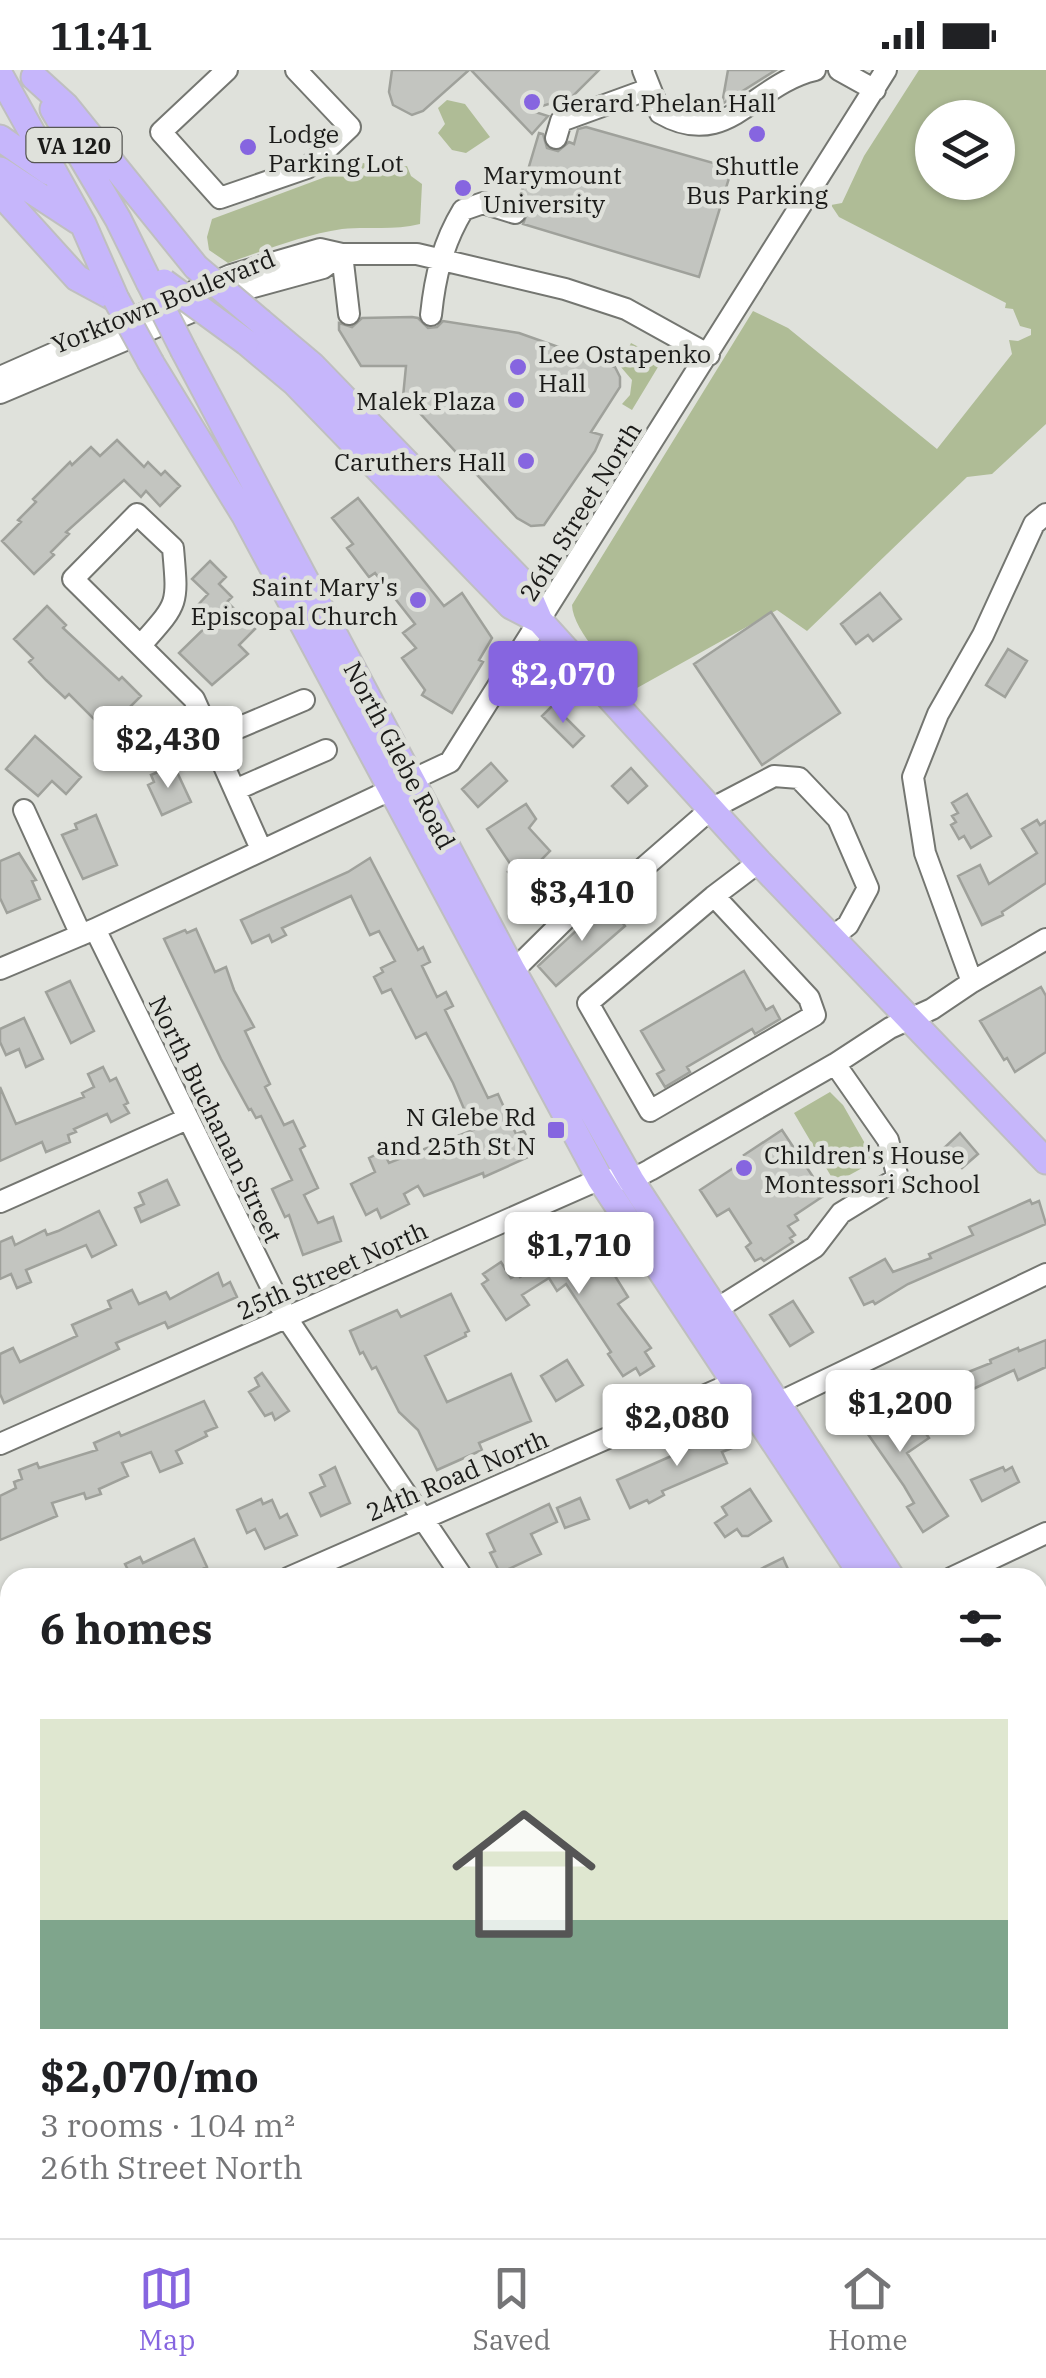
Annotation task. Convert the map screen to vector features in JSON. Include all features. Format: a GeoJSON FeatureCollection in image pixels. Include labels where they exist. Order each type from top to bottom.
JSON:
{"type":"FeatureCollection","features":[{"type":"Feature","properties":{"kind":"main road","name":"North Glebe Road"},"geometry":{"type":"LineString","coordinates":[[32,73],[151,277],[600,1179],[746,1378],[778,1403],[885,1568]]}},
{"type":"Feature","properties":{"kind":"main road"},"geometry":{"type":"LineString","coordinates":[[32,73],[66,106],[196,267],[254,332]]}},
{"type":"Feature","properties":{"kind":"main road","name":"North Glebe Road"},"geometry":{"type":"LineString","coordinates":[[0,75],[83,224],[116,299],[151,363],[514,971],[631,1180],[714,1310],[746,1378],[858,1568]]}},
{"type":"Feature","properties":{"kind":"main road"},"geometry":{"type":"LineString","coordinates":[[0,138],[196,267]]}},
{"type":"Feature","properties":{"kind":"main road"},"geometry":{"type":"LineString","coordinates":[[0,170],[83,224],[151,277],[312,365],[524,584],[540,622],[831,938],[1046,1162]]}},
{"type":"Feature","properties":{"kind":"main road"},"geometry":{"type":"LineString","coordinates":[[0,193],[78,278],[116,299]]}},
{"type":"Feature","properties":{"kind":"street"},"geometry":{"type":"LineString","coordinates":[[227,70],[161,132],[220,198],[306,168],[350,126],[296,70]]}},
{"type":"Feature","properties":{"kind":"street"},"geometry":{"type":"LineString","coordinates":[[556,138],[561,120],[646,79],[653,118],[710,126],[754,112],[791,77],[816,70]]}},
{"type":"Feature","properties":{"kind":"street"},"geometry":{"type":"LineString","coordinates":[[839,70],[875,90]]}},
{"type":"Feature","properties":{"kind":"street","name":"26th Street North"},"geometry":{"type":"LineString","coordinates":[[0,969],[88,932],[450,762],[886,70]]}},
{"type":"Feature","properties":{"kind":"street"},"geometry":{"type":"LineString","coordinates":[[431,315],[440,259],[448,234],[463,210],[483,203],[510,208]]}},
{"type":"Feature","properties":{"kind":"street","name":"Yorktown Boulevard"},"geometry":{"type":"LineString","coordinates":[[0,377],[232,275],[320,249],[342,254],[403,252],[565,289],[626,308],[709,354]]}},
{"type":"Feature","properties":{"kind":"street"},"geometry":{"type":"LineString","coordinates":[[342,254],[349,314]]}},
{"type":"Feature","properties":{"kind":"street","name":"Yorktown Boulevard"},"geometry":{"type":"LineString","coordinates":[[0,394],[246,289],[323,268],[342,254]]}},
{"type":"Feature","properties":{"kind":"street"},"geometry":{"type":"LineString","coordinates":[[141,646],[174,609],[177,589],[174,548],[137,514],[73,579],[141,646],[194,698],[260,850]]}},
{"type":"Feature","properties":{"kind":"street"},"geometry":{"type":"LineString","coordinates":[[972,982],[924,854],[914,777],[938,714],[983,635],[1034,524],[1046,514]]}},
{"type":"Feature","properties":{"kind":"street"},"geometry":{"type":"LineString","coordinates":[[212,739],[304,700]]}},
{"type":"Feature","properties":{"kind":"street"},"geometry":{"type":"LineString","coordinates":[[235,790],[326,750]]}},
{"type":"Feature","properties":{"kind":"street"},"geometry":{"type":"LineString","coordinates":[[514,971],[606,879],[626,883],[711,809],[774,776],[799,778],[838,820],[868,888],[848,924],[831,938]]}},
{"type":"Feature","properties":{"kind":"street","name":"North Buchanan Street"},"geometry":{"type":"LineString","coordinates":[[24,810],[187,1118],[286,1317],[457,1568]]}},
{"type":"Feature","properties":{"kind":"street"},"geometry":{"type":"LineString","coordinates":[[714,896],[809,998],[815,1015],[650,1110],[588,1003],[714,896],[760,862]]}},
{"type":"Feature","properties":{"kind":"street"},"geometry":{"type":"LineString","coordinates":[[631,1180],[835,1064],[890,1028],[932,1010],[1046,939]]}},
{"type":"Feature","properties":{"kind":"street"},"geometry":{"type":"LineString","coordinates":[[714,1310],[814,1247],[840,1214],[898,1178],[888,1140],[835,1064]]}},
{"type":"Feature","properties":{"kind":"street"},"geometry":{"type":"LineString","coordinates":[[0,1202],[187,1118]]}},
{"type":"Feature","properties":{"kind":"street","name":"25th Street North"},"geometry":{"type":"LineString","coordinates":[[0,1444],[600,1179],[631,1180]]}},
{"type":"Feature","properties":{"kind":"street"},"geometry":{"type":"LineString","coordinates":[[778,1403],[1046,1274]]}},
{"type":"Feature","properties":{"kind":"street","name":"24th Road North"},"geometry":{"type":"LineString","coordinates":[[310,1568],[746,1378]]}},
{"type":"Feature","properties":{"kind":"street"},"geometry":{"type":"LineString","coordinates":[[973,1568],[1046,1534]]}},
{"type":"Feature","properties":{"kind":"green space"},"geometry":{"type":"Polygon","coordinates":[[[919,70],[1046,70],[1046,424],[992,474],[967,477],[807,631],[777,610],[637,688],[597,652],[579,628],[572,605],[753,311],[788,328],[937,449],[1012,354],[1009,340],[1031,335],[1031,329],[1020,326],[1013,309],[1005,308],[1006,303],[839,217],[831,205],[842,203],[864,156],[919,70]]]}},
{"type":"Feature","properties":{"kind":"green space"},"geometry":{"type":"Polygon","coordinates":[[[447,100],[465,104],[490,137],[466,153],[452,150],[438,133],[445,124],[438,108],[447,100]]]}},
{"type":"Feature","properties":{"kind":"green space"},"geometry":{"type":"Polygon","coordinates":[[[363,163],[386,169],[407,166],[411,176],[422,184],[420,224],[327,232],[228,263],[209,250],[207,237],[212,219],[363,163]]]}},
{"type":"Feature","properties":{"kind":"green space"},"geometry":{"type":"Polygon","coordinates":[[[631,343],[652,354],[658,367],[632,410],[622,404],[630,395],[632,380],[620,366],[631,343]]]}},
{"type":"Feature","properties":{"kind":"green space"},"geometry":{"type":"Polygon","coordinates":[[[830,1092],[843,1105],[875,1161],[835,1183],[794,1113],[830,1092]]]}},
{"type":"Feature","properties":{"kind":"building"},"geometry":{"type":"Polygon","coordinates":[[[392,70],[469,70],[423,111],[412,115],[393,105],[389,92],[392,70]]]}},
{"type":"Feature","properties":{"kind":"building","name":"Gerard Phelan Hall"},"geometry":{"type":"Polygon","coordinates":[[[471,70],[599,70],[572,97],[529,110],[548,116],[532,134],[471,70]]]}},
{"type":"Feature","properties":{"kind":"building"},"geometry":{"type":"Polygon","coordinates":[[[728,70],[776,70],[722,104],[728,70]]]}},
{"type":"Feature","properties":{"kind":"building"},"geometry":{"type":"Polygon","coordinates":[[[586,127],[717,164],[729,178],[699,277],[523,224],[528,211],[519,200],[539,133],[543,134],[547,148],[558,151],[569,142],[574,144],[578,129],[586,127]]]}},
{"type":"Feature","properties":{"kind":"building"},"geometry":{"type":"Polygon","coordinates":[[[412,317],[428,328],[443,321],[519,333],[615,367],[620,387],[591,432],[602,435],[595,451],[544,525],[531,526],[517,518],[416,409],[416,399],[403,397],[406,366],[361,366],[339,330],[339,323],[352,327],[362,318],[412,317]]]}},
{"type":"Feature","properties":{"kind":"building"},"geometry":{"type":"Polygon","coordinates":[[[117,440],[144,467],[148,462],[180,486],[160,506],[146,491],[141,497],[124,480],[66,532],[69,534],[51,552],[54,555],[34,574],[2,541],[36,502],[33,499],[70,462],[72,465],[91,447],[100,456],[117,440]]]}},
{"type":"Feature","properties":{"kind":"building","name":"Saint Mary's Episcopal Church"},"geometry":{"type":"Polygon","coordinates":[[[358,498],[444,606],[462,593],[492,638],[479,660],[483,662],[452,713],[422,695],[425,690],[402,658],[416,648],[403,633],[415,624],[375,573],[369,577],[347,548],[353,544],[332,518],[358,498]]]}},
{"type":"Feature","properties":{"kind":"building"},"geometry":{"type":"Polygon","coordinates":[[[210,561],[226,577],[219,584],[232,597],[227,602],[255,629],[239,645],[248,654],[212,685],[179,653],[213,620],[198,605],[208,594],[192,579],[210,561]]]}},
{"type":"Feature","properties":{"kind":"building"},"geometry":{"type":"Polygon","coordinates":[[[880,593],[901,619],[873,641],[868,635],[856,644],[841,624],[880,593]]]}},
{"type":"Feature","properties":{"kind":"building"},"geometry":{"type":"Polygon","coordinates":[[[47,606],[66,625],[63,628],[141,696],[106,731],[69,694],[65,698],[46,680],[29,662],[33,658],[14,639],[47,606]]]}},
{"type":"Feature","properties":{"kind":"building"},"geometry":{"type":"Polygon","coordinates":[[[771,612],[840,713],[762,765],[694,664],[771,612]]]}},
{"type":"Feature","properties":{"kind":"building"},"geometry":{"type":"Polygon","coordinates":[[[1008,649],[1027,661],[1005,697],[986,685],[1008,649]]]}},
{"type":"Feature","properties":{"kind":"building"},"geometry":{"type":"Polygon","coordinates":[[[553,705],[584,736],[573,747],[542,716],[553,705]]]}},
{"type":"Feature","properties":{"kind":"building"},"geometry":{"type":"Polygon","coordinates":[[[35,736],[81,777],[66,794],[52,781],[38,796],[6,769],[35,736]]]}},
{"type":"Feature","properties":{"kind":"building"},"geometry":{"type":"Polygon","coordinates":[[[491,763],[507,781],[478,807],[462,789],[491,763]]]}},
{"type":"Feature","properties":{"kind":"building"},"geometry":{"type":"Polygon","coordinates":[[[167,768],[170,775],[177,772],[191,802],[162,815],[148,785],[154,782],[151,775],[167,768]]]}},
{"type":"Feature","properties":{"kind":"building"},"geometry":{"type":"Polygon","coordinates":[[[631,768],[647,786],[628,803],[612,786],[631,768]]]}},
{"type":"Feature","properties":{"kind":"building"},"geometry":{"type":"Polygon","coordinates":[[[967,794],[991,836],[971,848],[964,836],[959,839],[951,825],[956,822],[952,816],[958,813],[952,803],[967,794]]]}},
{"type":"Feature","properties":{"kind":"building"},"geometry":{"type":"Polygon","coordinates":[[[526,804],[536,819],[529,828],[550,851],[541,860],[549,869],[526,892],[508,872],[513,868],[487,829],[526,804]]]}},
{"type":"Feature","properties":{"kind":"building"},"geometry":{"type":"Polygon","coordinates":[[[96,815],[117,865],[83,879],[62,835],[96,815]]]}},
{"type":"Feature","properties":{"kind":"building"},"geometry":{"type":"Polygon","coordinates":[[[1037,820],[1040,825],[1046,821],[1046,883],[1002,912],[1003,915],[982,925],[958,876],[980,865],[989,884],[1037,853],[1022,829],[1037,820]]]}},
{"type":"Feature","properties":{"kind":"building"},"geometry":{"type":"Polygon","coordinates":[[[19,853],[36,880],[32,881],[40,899],[7,913],[0,898],[0,861],[19,853]]]}},
{"type":"Feature","properties":{"kind":"building"},"geometry":{"type":"Polygon","coordinates":[[[370,858],[418,950],[423,947],[430,962],[422,966],[437,997],[446,992],[453,1006],[445,1010],[488,1098],[498,1094],[516,1134],[524,1131],[535,1154],[484,1177],[483,1173],[424,1196],[418,1186],[404,1194],[409,1204],[381,1218],[377,1209],[366,1215],[351,1184],[375,1172],[369,1158],[383,1151],[389,1163],[473,1130],[453,1083],[426,1033],[416,1038],[391,989],[382,993],[374,977],[395,961],[379,931],[370,935],[351,896],[282,928],[286,935],[272,942],[269,935],[252,943],[241,920],[348,872],[370,858]]]}},
{"type":"Feature","properties":{"kind":"building"},"geometry":{"type":"Polygon","coordinates":[[[607,902],[625,926],[556,986],[538,966],[607,902]]]}},
{"type":"Feature","properties":{"kind":"building"},"geometry":{"type":"Polygon","coordinates":[[[196,929],[215,972],[226,967],[254,1027],[245,1031],[270,1084],[265,1087],[284,1125],[293,1121],[305,1146],[300,1149],[318,1188],[304,1195],[318,1223],[333,1217],[341,1241],[303,1255],[289,1215],[285,1217],[272,1189],[292,1180],[261,1116],[256,1118],[249,1110],[221,1059],[164,939],[196,929]]]}},
{"type":"Feature","properties":{"kind":"building"},"geometry":{"type":"Polygon","coordinates":[[[744,971],[766,1010],[773,1006],[780,1019],[755,1034],[752,1029],[687,1067],[690,1072],[665,1087],[657,1074],[664,1070],[641,1031],[744,971]]]}},
{"type":"Feature","properties":{"kind":"building"},"geometry":{"type":"Polygon","coordinates":[[[70,981],[94,1031],[71,1043],[46,992],[70,981]]]}},
{"type":"Feature","properties":{"kind":"building"},"geometry":{"type":"Polygon","coordinates":[[[1041,987],[1046,996],[1046,1052],[1015,1072],[980,1021],[1041,987]]]}},
{"type":"Feature","properties":{"kind":"building"},"geometry":{"type":"Polygon","coordinates":[[[24,1018],[43,1059],[26,1067],[19,1049],[6,1055],[0,1042],[0,1029],[24,1018]]]}},
{"type":"Feature","properties":{"kind":"building"},"geometry":{"type":"Polygon","coordinates":[[[103,1067],[110,1081],[116,1078],[129,1113],[111,1122],[107,1114],[74,1129],[76,1132],[68,1135],[70,1142],[46,1152],[42,1142],[0,1161],[0,1087],[16,1124],[84,1097],[82,1093],[94,1087],[88,1074],[103,1067]]]}},
{"type":"Feature","properties":{"kind":"building"},"geometry":{"type":"Polygon","coordinates":[[[782,1130],[825,1195],[795,1215],[798,1220],[788,1226],[795,1235],[790,1238],[793,1242],[764,1261],[755,1261],[746,1247],[751,1243],[729,1209],[717,1216],[700,1190],[782,1130]]]}},
{"type":"Feature","properties":{"kind":"building"},"geometry":{"type":"Polygon","coordinates":[[[960,1133],[978,1154],[962,1168],[944,1148],[960,1133]]]}},
{"type":"Feature","properties":{"kind":"building"},"geometry":{"type":"Polygon","coordinates":[[[167,1180],[179,1205],[141,1222],[135,1208],[144,1204],[139,1193],[167,1180]]]}},
{"type":"Feature","properties":{"kind":"building"},"geometry":{"type":"Polygon","coordinates":[[[1030,1200],[1032,1204],[1039,1201],[1046,1224],[908,1284],[875,1304],[873,1301],[864,1305],[850,1278],[885,1259],[893,1272],[931,1258],[929,1254],[973,1235],[969,1227],[1030,1200]]]}},
{"type":"Feature","properties":{"kind":"building"},"geometry":{"type":"Polygon","coordinates":[[[99,1211],[116,1245],[92,1257],[86,1245],[26,1270],[31,1282],[17,1288],[11,1274],[0,1279],[0,1242],[12,1237],[15,1245],[45,1230],[47,1235],[99,1211]]]}},
{"type":"Feature","properties":{"kind":"building"},"geometry":{"type":"Polygon","coordinates":[[[586,1229],[628,1297],[618,1304],[651,1348],[645,1352],[654,1366],[640,1375],[636,1368],[623,1376],[566,1284],[557,1291],[549,1278],[522,1295],[529,1305],[506,1320],[482,1284],[488,1280],[483,1274],[501,1262],[511,1278],[518,1274],[520,1277],[571,1244],[568,1240],[586,1229]]]}},
{"type":"Feature","properties":{"kind":"building"},"geometry":{"type":"Polygon","coordinates":[[[218,1273],[223,1286],[230,1282],[237,1297],[168,1328],[165,1322],[116,1343],[119,1349],[4,1403],[0,1394],[0,1354],[13,1348],[20,1362],[77,1336],[72,1325],[111,1308],[108,1301],[132,1290],[139,1304],[166,1292],[170,1299],[218,1273]]]}},
{"type":"Feature","properties":{"kind":"building"},"geometry":{"type":"Polygon","coordinates":[[[451,1294],[469,1331],[425,1356],[447,1402],[511,1374],[531,1421],[479,1443],[482,1450],[437,1470],[418,1430],[399,1412],[376,1367],[372,1369],[363,1352],[360,1354],[350,1331],[397,1310],[401,1317],[451,1294]]]}},
{"type":"Feature","properties":{"kind":"building"},"geometry":{"type":"Polygon","coordinates":[[[793,1301],[813,1332],[790,1346],[770,1315],[793,1301]]]}},
{"type":"Feature","properties":{"kind":"building"},"geometry":{"type":"Polygon","coordinates":[[[1046,1340],[1046,1367],[1018,1380],[1014,1370],[932,1408],[923,1390],[1018,1348],[1019,1351],[1046,1340]]]}},
{"type":"Feature","properties":{"kind":"building"},"geometry":{"type":"Polygon","coordinates":[[[567,1360],[583,1385],[556,1401],[541,1376],[567,1360]]]}},
{"type":"Feature","properties":{"kind":"building"},"geometry":{"type":"Polygon","coordinates":[[[262,1373],[289,1411],[275,1420],[272,1413],[265,1416],[249,1392],[259,1386],[255,1378],[262,1373]]]}},
{"type":"Feature","properties":{"kind":"building"},"geometry":{"type":"Polygon","coordinates":[[[870,1388],[897,1426],[913,1415],[929,1438],[907,1453],[948,1516],[923,1532],[907,1507],[914,1503],[904,1486],[847,1404],[870,1388]]]}},
{"type":"Feature","properties":{"kind":"building"},"geometry":{"type":"Polygon","coordinates":[[[204,1401],[217,1427],[176,1451],[182,1463],[160,1472],[151,1452],[122,1463],[128,1476],[99,1489],[101,1494],[86,1499],[84,1493],[52,1503],[57,1516],[0,1540],[0,1496],[16,1488],[14,1482],[22,1479],[19,1470],[37,1463],[39,1468],[97,1450],[94,1443],[119,1432],[121,1436],[204,1401]]]}},
{"type":"Feature","properties":{"kind":"building"},"geometry":{"type":"Polygon","coordinates":[[[735,1428],[742,1444],[722,1452],[727,1463],[662,1491],[664,1495],[649,1503],[647,1500],[630,1508],[617,1480],[735,1428]]]}},
{"type":"Feature","properties":{"kind":"building"},"geometry":{"type":"Polygon","coordinates":[[[335,1467],[350,1503],[321,1516],[310,1493],[325,1486],[320,1475],[335,1467]]]}},
{"type":"Feature","properties":{"kind":"building"},"geometry":{"type":"Polygon","coordinates":[[[1003,1467],[1005,1471],[1012,1467],[1019,1482],[982,1501],[971,1480],[1003,1467]]]}},
{"type":"Feature","properties":{"kind":"building"},"geometry":{"type":"Polygon","coordinates":[[[750,1489],[771,1521],[748,1536],[742,1536],[737,1529],[725,1537],[715,1523],[727,1515],[722,1507],[750,1489]]]}},
{"type":"Feature","properties":{"kind":"building"},"geometry":{"type":"Polygon","coordinates":[[[580,1498],[589,1519],[565,1528],[557,1508],[580,1498]]]}},
{"type":"Feature","properties":{"kind":"building"},"geometry":{"type":"Polygon","coordinates":[[[261,1499],[263,1504],[272,1500],[280,1518],[287,1514],[297,1535],[265,1549],[255,1529],[247,1533],[237,1510],[261,1499]]]}},
{"type":"Feature","properties":{"kind":"building"},"geometry":{"type":"Polygon","coordinates":[[[549,1504],[557,1522],[531,1534],[541,1554],[511,1568],[498,1568],[487,1534],[549,1504]]]}},
{"type":"Feature","properties":{"kind":"building"},"geometry":{"type":"Polygon","coordinates":[[[194,1539],[207,1567],[127,1568],[125,1564],[140,1557],[143,1563],[194,1539]]]}},
{"type":"Feature","properties":{"kind":"building"},"geometry":{"type":"Polygon","coordinates":[[[783,1558],[788,1568],[762,1568],[783,1558]]]}},
{"type":"Feature","properties":{"kind":"place","name":"Gerard Phelan Hall"},"geometry":{"type":"Point","coordinates":[532,102]}},
{"type":"Feature","properties":{"kind":"place","name":"Shuttle Bus Parking"},"geometry":{"type":"Point","coordinates":[757,134]}},
{"type":"Feature","properties":{"kind":"place","name":"Lodge Parking Lot"},"geometry":{"type":"Point","coordinates":[248,147]}},
{"type":"Feature","properties":{"kind":"place","name":"Marymount University"},"geometry":{"type":"Point","coordinates":[463,188]}},
{"type":"Feature","properties":{"kind":"place","name":"Lee Ostapenko Hall"},"geometry":{"type":"Point","coordinates":[518,367]}},
{"type":"Feature","properties":{"kind":"place","name":"Malek Plaza"},"geometry":{"type":"Point","coordinates":[516,400]}},
{"type":"Feature","properties":{"kind":"place","name":"Caruthers Hall"},"geometry":{"type":"Point","coordinates":[526,461]}},
{"type":"Feature","properties":{"kind":"place","name":"Saint Mary's Episcopal Church"},"geometry":{"type":"Point","coordinates":[418,600]}},
{"type":"Feature","properties":{"kind":"place","name":"N Glebe Rd and 25th St N"},"geometry":{"type":"Point","coordinates":[556,1130]}},
{"type":"Feature","properties":{"kind":"place","name":"Children's House Montessori School"},"geometry":{"type":"Point","coordinates":[744,1168]}}]}
